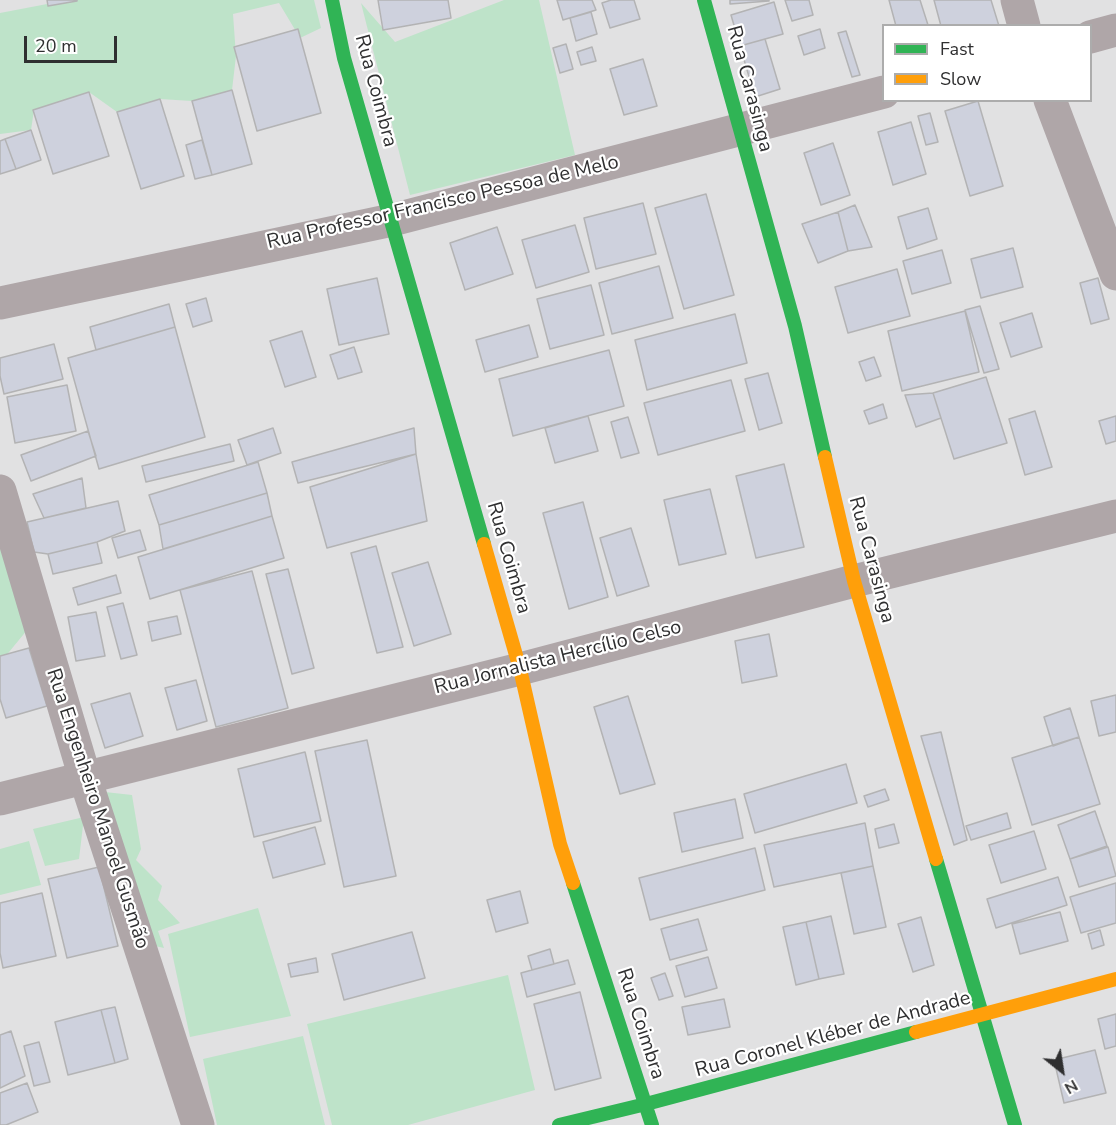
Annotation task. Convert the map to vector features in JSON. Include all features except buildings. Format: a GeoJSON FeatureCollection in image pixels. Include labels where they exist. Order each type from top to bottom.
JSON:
{"type":"FeatureCollection","features":[{"type":"Feature","properties":{"kind":"street","name":"Rua Coimbra"},"geometry":{"type":"LineString","coordinates":[[332,0],[344,58],[520,669],[560,844],[652,1125]]}},
{"type":"Feature","properties":{"kind":"street","name":"Rua Carasinga"},"geometry":{"type":"LineString","coordinates":[[704,0],[795,326],[854,581],[1015,1125]]}},
{"type":"Feature","properties":{"kind":"street"},"geometry":{"type":"LineString","coordinates":[[1017,0],[1023,24]]}},
{"type":"Feature","properties":{"kind":"street"},"geometry":{"type":"LineString","coordinates":[[1092,36],[1116,30]]}},
{"type":"Feature","properties":{"kind":"street","name":"Rua Professor Francisco Pessoa de Melo"},"geometry":{"type":"LineString","coordinates":[[0,303],[392,219],[882,94]]}},
{"type":"Feature","properties":{"kind":"street"},"geometry":{"type":"LineString","coordinates":[[1051,102],[1116,274]]}},
{"type":"Feature","properties":{"kind":"street","name":"Rua Engenheiro Manoel Gusmão"},"geometry":{"type":"LineString","coordinates":[[0,491],[85,778],[198,1125]]}},
{"type":"Feature","properties":{"kind":"street","name":"Rua Jornalista Hercílio Celso"},"geometry":{"type":"LineString","coordinates":[[0,799],[520,669],[854,581],[1116,516]]}},
{"type":"Feature","properties":{"kind":"street","name":"Rua Coronel Kléber de Andrade"},"geometry":{"type":"LineString","coordinates":[[559,1125],[1116,979]]}},
{"type":"Feature","properties":{"kind":"green space"},"geometry":{"type":"Polygon","coordinates":[[[68,0],[314,0],[321,28],[300,38],[279,3],[233,14],[236,56],[232,90],[192,101],[160,99],[117,112],[89,92],[34,110],[31,130],[0,134],[0,13],[68,0]]]}},
{"type":"Feature","properties":{"kind":"green space"},"geometry":{"type":"Polygon","coordinates":[[[504,0],[539,0],[575,155],[410,195],[361,3],[395,42],[504,0]]]}},
{"type":"Feature","properties":{"kind":"green space"},"geometry":{"type":"Polygon","coordinates":[[[0,542],[37,618],[0,663],[0,542]]]}},
{"type":"Feature","properties":{"kind":"green space"},"geometry":{"type":"Polygon","coordinates":[[[96,791],[132,795],[141,849],[136,860],[162,886],[158,900],[180,923],[158,931],[164,948],[133,941],[96,791]]]}},
{"type":"Feature","properties":{"kind":"green space"},"geometry":{"type":"Polygon","coordinates":[[[84,817],[79,859],[45,866],[33,829],[84,817]]]}},
{"type":"Feature","properties":{"kind":"green space"},"geometry":{"type":"Polygon","coordinates":[[[29,841],[41,885],[0,895],[0,849],[29,841]]]}},
{"type":"Feature","properties":{"kind":"green space"},"geometry":{"type":"Polygon","coordinates":[[[258,908],[291,1016],[190,1037],[168,934],[258,908]]]}},
{"type":"Feature","properties":{"kind":"green space"},"geometry":{"type":"Polygon","coordinates":[[[508,975],[535,1090],[408,1125],[332,1125],[307,1024],[508,975]]]}},
{"type":"Feature","properties":{"kind":"green space"},"geometry":{"type":"Polygon","coordinates":[[[303,1036],[325,1125],[217,1125],[203,1059],[303,1036]]]}},
{"type":"Feature","properties":{"kind":"traffic: fast"},"geometry":{"type":"LineString","coordinates":[[332,0],[344,58],[484,544]]}},
{"type":"Feature","properties":{"kind":"traffic: fast"},"geometry":{"type":"LineString","coordinates":[[704,0],[795,326],[825,457]]}},
{"type":"Feature","properties":{"kind":"traffic: fast"},"geometry":{"type":"LineString","coordinates":[[936,859],[1015,1125]]}},
{"type":"Feature","properties":{"kind":"traffic: fast"},"geometry":{"type":"LineString","coordinates":[[573,883],[652,1125]]}},
{"type":"Feature","properties":{"kind":"traffic: fast"},"geometry":{"type":"LineString","coordinates":[[559,1125],[916,1032]]}},
{"type":"Feature","properties":{"kind":"traffic: slow"},"geometry":{"type":"LineString","coordinates":[[825,457],[854,581],[936,859]]}},
{"type":"Feature","properties":{"kind":"traffic: slow"},"geometry":{"type":"LineString","coordinates":[[484,544],[520,669],[560,844],[573,883]]}},
{"type":"Feature","properties":{"kind":"traffic: slow"},"geometry":{"type":"LineString","coordinates":[[916,1032],[1116,979]]}}]}
